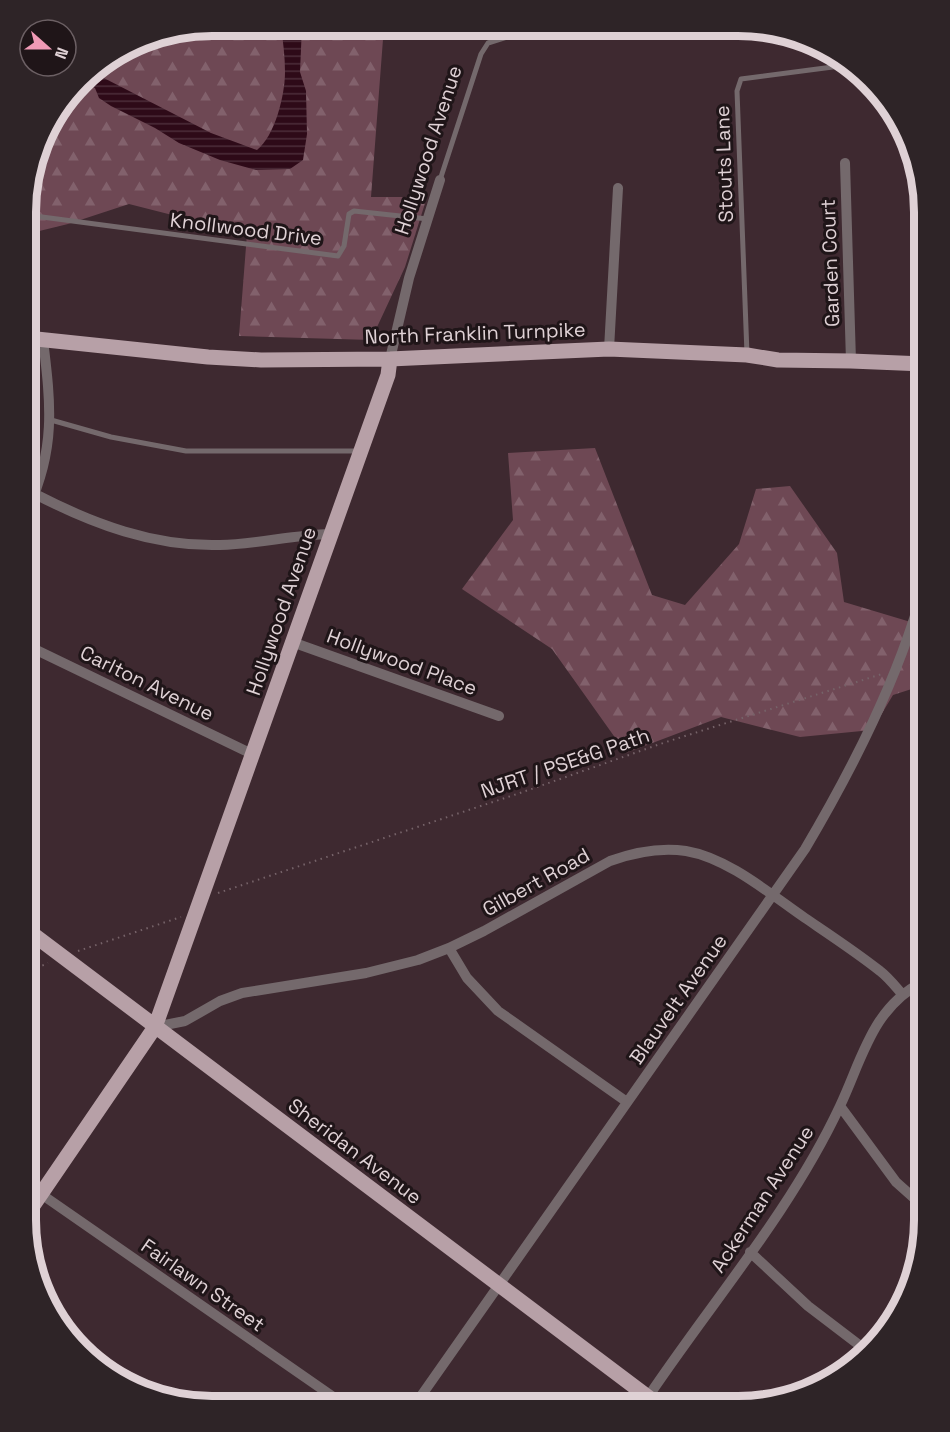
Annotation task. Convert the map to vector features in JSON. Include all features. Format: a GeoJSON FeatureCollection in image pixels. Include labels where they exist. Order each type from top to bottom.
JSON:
{"type":"FeatureCollection","features":[{"type":"Feature","properties":{"kind":"main road","name":"North Franklin Turnpike"},"geometry":{"type":"LineString","coordinates":[[36,339],[208,357],[261,360],[390,359],[609,349],[747,356],[778,360],[914,364]]}},
{"type":"Feature","properties":{"kind":"main road","name":"Hollywood Avenue"},"geometry":{"type":"LineString","coordinates":[[36,1200],[155,1027],[388,375],[390,359]]}},
{"type":"Feature","properties":{"kind":"main road","name":"Sheridan Avenue"},"geometry":{"type":"LineString","coordinates":[[36,936],[498,1285],[641,1396]]}},
{"type":"Feature","properties":{"kind":"street","name":"Garden Court"},"geometry":{"type":"LineString","coordinates":[[845,164],[850,361]]}},
{"type":"Feature","properties":{"kind":"street","name":"Hollywood Avenue"},"geometry":{"type":"LineString","coordinates":[[390,359],[409,278],[440,180]]}},
{"type":"Feature","properties":{"kind":"street"},"geometry":{"type":"LineString","coordinates":[[609,349],[618,188]]}},
{"type":"Feature","properties":{"kind":"street"},"geometry":{"type":"LineString","coordinates":[[36,491],[44,467],[51,420],[50,390],[43,340]]}},
{"type":"Feature","properties":{"kind":"street"},"geometry":{"type":"LineString","coordinates":[[36,494],[103,525],[160,541],[220,545],[330,534]]}},
{"type":"Feature","properties":{"kind":"street","name":"Blauvelt Avenue"},"geometry":{"type":"LineString","coordinates":[[421,1396],[805,849],[860,751],[895,670],[914,615]]}},
{"type":"Feature","properties":{"kind":"street","name":"Hollywood Place"},"geometry":{"type":"LineString","coordinates":[[292,642],[499,716]]}},
{"type":"Feature","properties":{"kind":"street","name":"Carlton Avenue"},"geometry":{"type":"LineString","coordinates":[[36,650],[252,754]]}},
{"type":"Feature","properties":{"kind":"street","name":"Gilbert Road"},"geometry":{"type":"LineString","coordinates":[[155,1027],[185,1021],[220,1001],[242,993],[386,969],[418,960],[484,931],[610,861],[648,850],[687,851],[724,864],[881,971],[902,994]]}},
{"type":"Feature","properties":{"kind":"street"},"geometry":{"type":"LineString","coordinates":[[449,948],[467,978],[498,1011],[627,1102]]}},
{"type":"Feature","properties":{"kind":"street","name":"Ackerman Avenue"},"geometry":{"type":"LineString","coordinates":[[655,1396],[816,1154],[880,1018],[902,994],[914,987]]}},
{"type":"Feature","properties":{"kind":"street"},"geometry":{"type":"LineString","coordinates":[[840,1106],[896,1182],[914,1199]]}},
{"type":"Feature","properties":{"kind":"street","name":"Fairlawn Street"},"geometry":{"type":"LineString","coordinates":[[40,1194],[332,1396]]}},
{"type":"Feature","properties":{"kind":"street"},"geometry":{"type":"LineString","coordinates":[[750,1252],[808,1306],[860,1346]]}},
{"type":"Feature","properties":{"kind":"lane","name":"Hollywood Avenue"},"geometry":{"type":"LineString","coordinates":[[440,180],[481,54],[488,43],[512,36]]}},
{"type":"Feature","properties":{"kind":"lane","name":"Stouts Lane"},"geometry":{"type":"LineString","coordinates":[[747,356],[737,91],[741,79],[836,67]]}},
{"type":"Feature","properties":{"kind":"lane","name":"Knollwood Drive"},"geometry":{"type":"LineString","coordinates":[[36,216],[338,256],[344,246],[349,214],[354,211],[428,219]]}},
{"type":"Feature","properties":{"kind":"lane"},"geometry":{"type":"LineString","coordinates":[[51,420],[111,437],[186,451],[361,451]]}},
{"type":"Feature","properties":{"kind":"path","name":"NJRT / PSE&G Path"},"geometry":{"type":"LineString","coordinates":[[215,894],[666,742],[914,663]]}},
{"type":"Feature","properties":{"kind":"path"},"geometry":{"type":"LineString","coordinates":[[76,952],[184,916]]}},
{"type":"Feature","properties":{"kind":"path"},"geometry":{"type":"LineString","coordinates":[[36,969],[53,961]]}},
{"type":"Feature","properties":{"kind":"green space"},"geometry":{"type":"Polygon","coordinates":[[[212,36],[383,36],[371,197],[427,197],[405,267],[371,340],[239,336],[247,234],[129,204],[36,232],[38,189],[49,144],[66,114],[80,96],[114,66],[134,54],[177,39],[212,36]]]}},
{"type":"Feature","properties":{"kind":"green space"},"geometry":{"type":"Polygon","coordinates":[[[595,448],[652,595],[685,605],[739,544],[756,489],[790,486],[837,553],[844,602],[914,623],[914,688],[893,695],[872,730],[800,737],[721,717],[626,753],[552,649],[462,589],[513,520],[508,453],[595,448]]]}},
{"type":"Feature","properties":{"kind":"shaded area"},"geometry":{"type":"Polygon","coordinates":[[[282,36],[302,36],[300,72],[306,91],[307,134],[303,160],[290,169],[256,170],[220,160],[179,143],[111,106],[99,98],[95,88],[90,86],[101,76],[211,133],[257,150],[269,135],[278,114],[285,81],[282,36]]]}}]}
